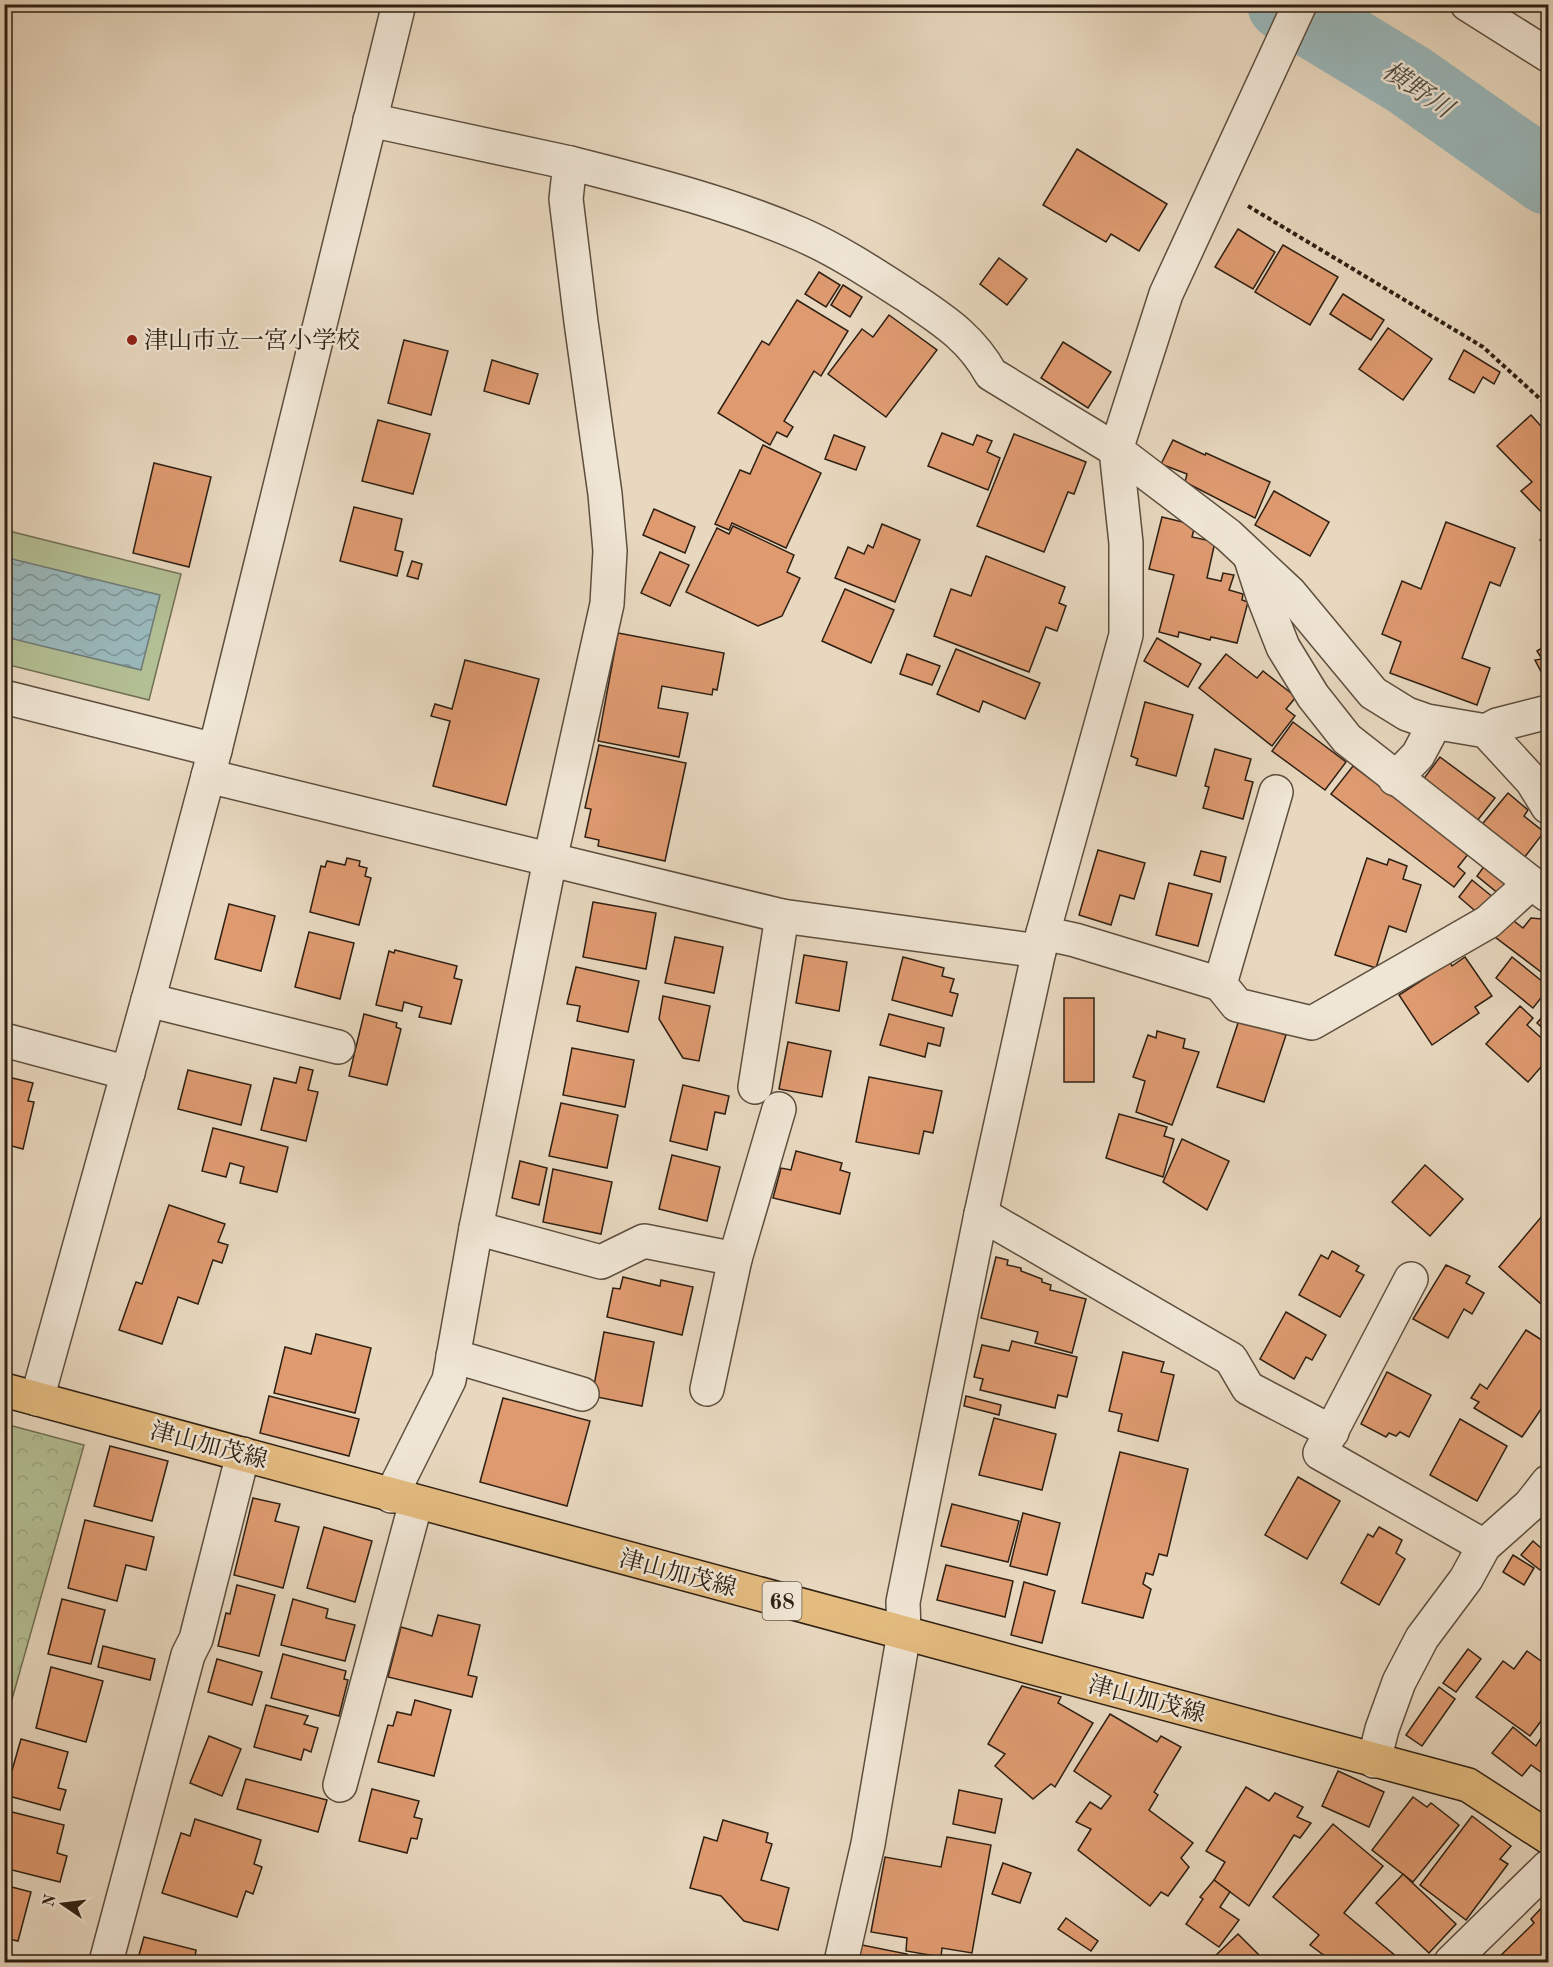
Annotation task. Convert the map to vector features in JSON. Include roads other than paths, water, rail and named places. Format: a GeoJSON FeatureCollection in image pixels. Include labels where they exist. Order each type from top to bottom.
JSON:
{"type":"FeatureCollection","features":[{"type":"Feature","properties":{"kind":"main road","name":"津山加茂線"},"geometry":{"type":"LineString","coordinates":[[4,1390],[1467,1785],[1548,1837]]}},
{"type":"Feature","properties":{"kind":"street"},"geometry":{"type":"LineString","coordinates":[[37,1399],[211,763],[399,4]]}},
{"type":"Feature","properties":{"kind":"street"},"geometry":{"type":"LineString","coordinates":[[842,1962],[868,1844],[904,1633],[903,1602],[981,1214],[1041,942],[1126,635],[1126,543],[1116,450],[1166,294],[1300,4]]}},
{"type":"Feature","properties":{"kind":"street"},"geometry":{"type":"LineString","coordinates":[[1467,4],[1548,55]]}},
{"type":"Feature","properties":{"kind":"street"},"geometry":{"type":"LineString","coordinates":[[370,120],[570,163],[702,198],[801,234],[858,264],[951,325],[981,355],[991,374],[1116,450],[1228,535],[1290,593],[1373,693],[1407,714],[1435,723],[1486,731],[1497,725],[1548,712]]}},
{"type":"Feature","properties":{"kind":"street"},"geometry":{"type":"LineString","coordinates":[[340,1785],[404,1499],[449,1380],[476,1228],[550,860],[607,604],[610,551],[605,494],[566,200],[570,163]]}},
{"type":"Feature","properties":{"kind":"street"},"geometry":{"type":"LineString","coordinates":[[4,697],[211,763],[550,860],[782,916],[1041,942],[1075,940],[1220,984],[1237,1005],[1312,1023],[1488,922],[1540,889],[1395,779],[1347,739],[1313,696],[1283,646],[1262,593],[1251,556]]}},
{"type":"Feature","properties":{"kind":"street"},"geometry":{"type":"LineString","coordinates":[[1395,779],[1418,754],[1435,723]]}},
{"type":"Feature","properties":{"kind":"street"},"geometry":{"type":"LineString","coordinates":[[1486,731],[1532,782],[1548,807]]}},
{"type":"Feature","properties":{"kind":"street"},"geometry":{"type":"LineString","coordinates":[[1220,984],[1276,792]]}},
{"type":"Feature","properties":{"kind":"street"},"geometry":{"type":"LineString","coordinates":[[754,1087],[782,916]]}},
{"type":"Feature","properties":{"kind":"street"},"geometry":{"type":"LineString","coordinates":[[148,1000],[338,1047]]}},
{"type":"Feature","properties":{"kind":"street"},"geometry":{"type":"LineString","coordinates":[[4,1040],[128,1073]]}},
{"type":"Feature","properties":{"kind":"street"},"geometry":{"type":"LineString","coordinates":[[707,1389],[735,1259],[779,1109]]}},
{"type":"Feature","properties":{"kind":"street"},"geometry":{"type":"LineString","coordinates":[[981,1214],[1231,1359],[1248,1388],[1332,1432]]}},
{"type":"Feature","properties":{"kind":"street"},"geometry":{"type":"LineString","coordinates":[[476,1228],[601,1262],[644,1240],[735,1259]]}},
{"type":"Feature","properties":{"kind":"street"},"geometry":{"type":"LineString","coordinates":[[1410,1279],[1320,1453],[1484,1546]]}},
{"type":"Feature","properties":{"kind":"street"},"geometry":{"type":"LineString","coordinates":[[453,1356],[582,1394]]}},
{"type":"Feature","properties":{"kind":"street"},"geometry":{"type":"LineString","coordinates":[[106,1962],[188,1655],[196,1639],[243,1454]]}},
{"type":"Feature","properties":{"kind":"street"},"geometry":{"type":"LineString","coordinates":[[1374,1761],[1382,1729],[1399,1682],[1422,1638],[1466,1579],[1484,1546],[1530,1505],[1548,1482]]}},
{"type":"Feature","properties":{"kind":"street"},"geometry":{"type":"LineString","coordinates":[[1451,1962],[1548,1867]]}},
{"type":"Feature","properties":{"kind":"water"},"geometry":{"type":"Polygon","coordinates":[[[12,559],[160,595],[141,670],[5,637],[5,588],[12,559]]]}},
{"type":"Feature","properties":{"kind":"waterway","name":"横野川"},"geometry":{"type":"LineString","coordinates":[[1284,4],[1409,80],[1548,178]]}},
{"type":"Feature","properties":{"kind":"place","name":"津山市立一宮小学校"},"geometry":{"type":"Point","coordinates":[132,340]}}]}
